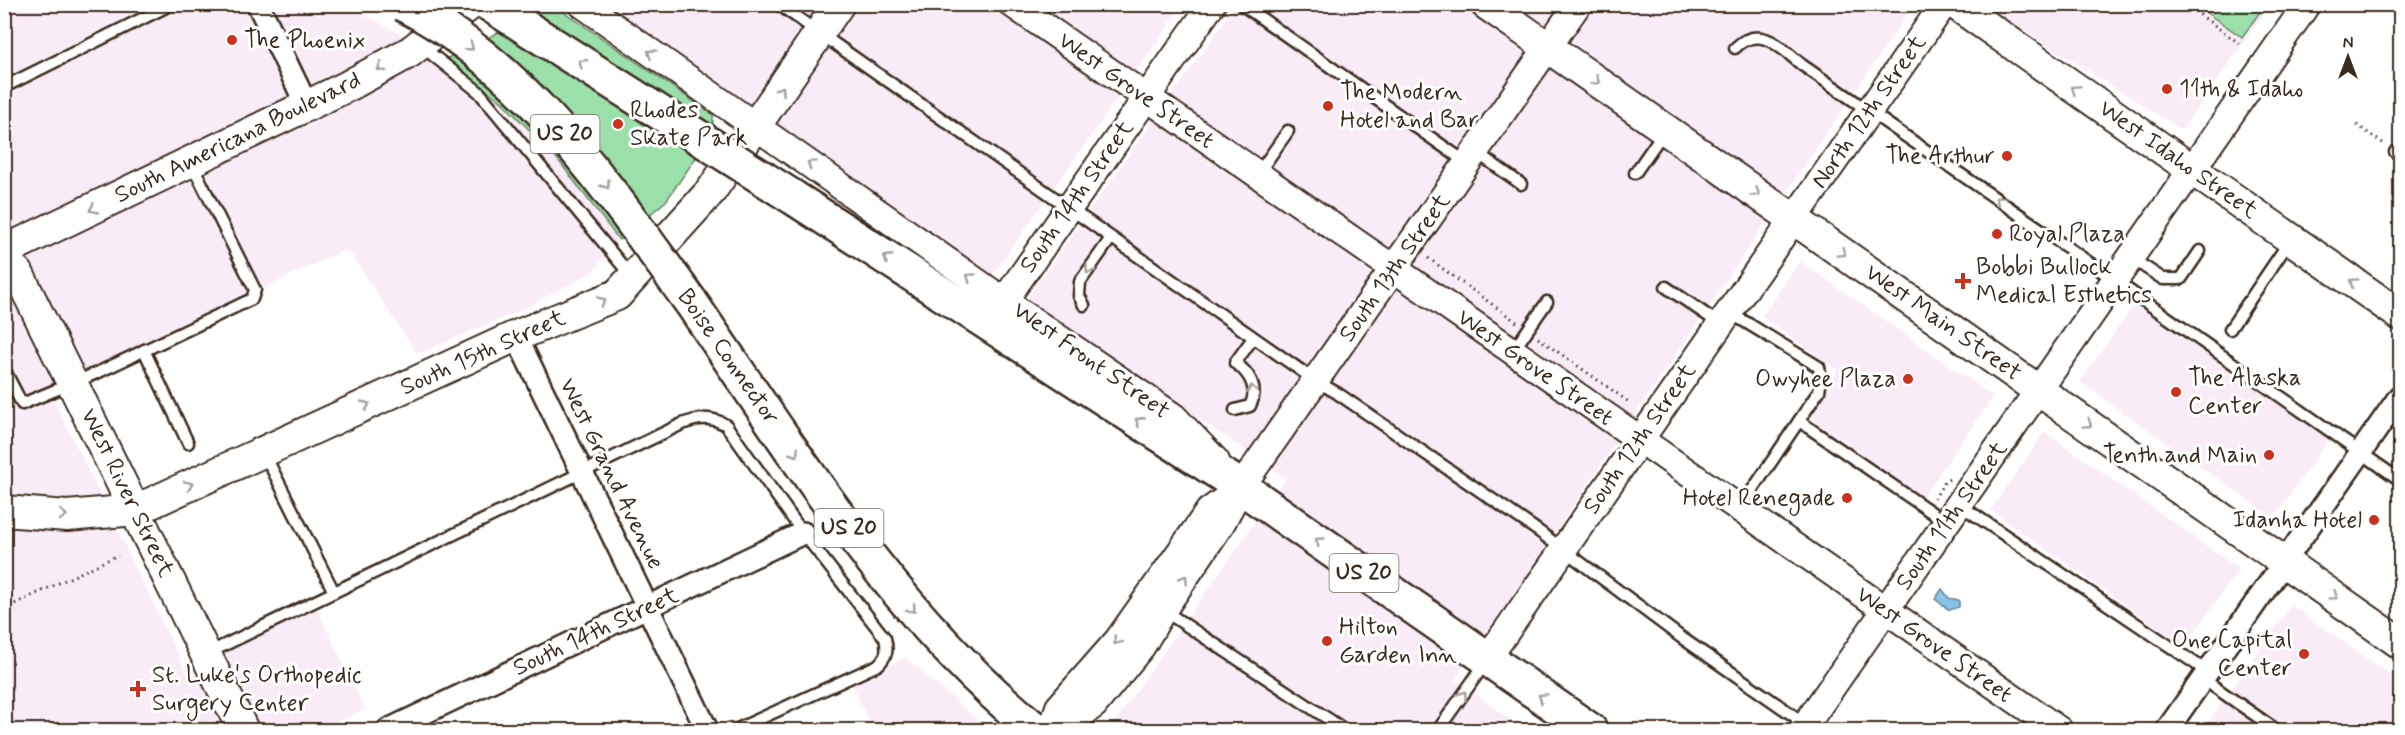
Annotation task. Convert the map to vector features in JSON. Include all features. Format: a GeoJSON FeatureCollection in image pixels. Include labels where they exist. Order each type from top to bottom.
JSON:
{"type":"FeatureCollection","features":[{"type":"Feature","properties":{"kind":"main road","name":"Boise Connector"},"geometry":{"type":"LineString","coordinates":[[403,4],[463,41],[504,73],[538,105],[600,177],[690,301],[808,473],[877,567],[925,626],[981,684],[1036,730]]}},
{"type":"Feature","properties":{"kind":"main road","name":"South 15th Street"},"geometry":{"type":"LineString","coordinates":[[4,511],[67,516],[136,510],[516,336],[617,295],[711,191],[839,4]]}},
{"type":"Feature","properties":{"kind":"main road","name":"West Main Street"},"geometry":{"type":"LineString","coordinates":[[1486,4],[2400,643]]}},
{"type":"Feature","properties":{"kind":"main road","name":"West Idaho Street"},"geometry":{"type":"LineString","coordinates":[[1955,4],[2400,315]]}},
{"type":"Feature","properties":{"kind":"main road","name":"South Americana Boulevard"},"geometry":{"type":"LineString","coordinates":[[4,251],[348,86],[420,45],[475,7]]}},
{"type":"Feature","properties":{"kind":"main road","name":"US 20"},"geometry":{"type":"LineString","coordinates":[[475,7],[791,195],[1241,487]]}},
{"type":"Feature","properties":{"kind":"main road","name":"West River Street"},"geometry":{"type":"LineString","coordinates":[[4,260],[18,273],[243,730]]}},
{"type":"Feature","properties":{"kind":"main road","name":"West Front Street"},"geometry":{"type":"LineString","coordinates":[[1241,487],[1590,730]]}},
{"type":"Feature","properties":{"kind":"street"},"geometry":{"type":"LineString","coordinates":[[258,4],[307,106]]}},
{"type":"Feature","properties":{"kind":"street","name":"West Front Street"},"geometry":{"type":"LineString","coordinates":[[582,4],[1004,301],[1174,417],[1241,487]]}},
{"type":"Feature","properties":{"kind":"street","name":"West Grove Street"},"geometry":{"type":"LineString","coordinates":[[1012,4],[2059,730]]}},
{"type":"Feature","properties":{"kind":"street","name":"South 14th Street"},"geometry":{"type":"LineString","coordinates":[[1004,301],[1212,4]]}},
{"type":"Feature","properties":{"kind":"street","name":"South 13th Street"},"geometry":{"type":"LineString","coordinates":[[1060,730],[1094,705],[1142,646],[1163,610],[1221,524],[1241,487],[1578,4]]}},
{"type":"Feature","properties":{"kind":"street","name":"North 12th Street"},"geometry":{"type":"LineString","coordinates":[[1794,219],[1944,4]]}},
{"type":"Feature","properties":{"kind":"street","name":"South 11th Street"},"geometry":{"type":"LineString","coordinates":[[1808,729],[1886,611],[2307,4]]}},
{"type":"Feature","properties":{"kind":"street","name":"South 12th Street"},"geometry":{"type":"LineString","coordinates":[[1487,659],[1794,219]]}},
{"type":"Feature","properties":{"kind":"street","name":"West Grand Avenue"},"geometry":{"type":"LineString","coordinates":[[516,336],[707,730]]}},
{"type":"Feature","properties":{"kind":"street"},"geometry":{"type":"LineString","coordinates":[[2167,730],[2400,396]]}},
{"type":"Feature","properties":{"kind":"street","name":"South 13th Street"},"geometry":{"type":"LineString","coordinates":[[1051,730],[1059,707],[1118,640],[1209,511],[1241,487]]}},
{"type":"Feature","properties":{"kind":"street","name":"South 14th Street"},"geometry":{"type":"LineString","coordinates":[[388,730],[803,533]]}},
{"type":"Feature","properties":{"kind":"lane"},"geometry":{"type":"LineString","coordinates":[[4,87],[172,4]]}},
{"type":"Feature","properties":{"kind":"lane"},"geometry":{"type":"LineString","coordinates":[[778,4],[1253,338],[1537,530],[1808,729]]}},
{"type":"Feature","properties":{"kind":"lane"},"geometry":{"type":"LineString","coordinates":[[1241,4],[1472,157],[1521,184]]}},
{"type":"Feature","properties":{"kind":"lane"},"geometry":{"type":"LineString","coordinates":[[1735,48],[1742,41],[1751,38],[1773,41],[1802,65],[2400,480]]}},
{"type":"Feature","properties":{"kind":"lane"},"geometry":{"type":"LineString","coordinates":[[420,45],[479,92],[632,278]]}},
{"type":"Feature","properties":{"kind":"lane"},"geometry":{"type":"LineString","coordinates":[[1635,173],[1665,130]]}},
{"type":"Feature","properties":{"kind":"lane"},"geometry":{"type":"LineString","coordinates":[[1257,175],[1288,131]]}},
{"type":"Feature","properties":{"kind":"lane"},"geometry":{"type":"LineString","coordinates":[[4,369],[22,404],[73,383],[252,299],[255,290],[190,162]]}},
{"type":"Feature","properties":{"kind":"lane"},"geometry":{"type":"LineString","coordinates":[[1084,305],[1079,296],[1080,282],[1111,238]]}},
{"type":"Feature","properties":{"kind":"lane"},"geometry":{"type":"LineString","coordinates":[[2230,329],[2291,239]]}},
{"type":"Feature","properties":{"kind":"lane"},"geometry":{"type":"LineString","coordinates":[[2131,258],[2163,279],[2181,279],[2200,251]]}},
{"type":"Feature","properties":{"kind":"lane"},"geometry":{"type":"LineString","coordinates":[[1666,287],[1819,367],[1821,380],[1819,391],[1740,510]]}},
{"type":"Feature","properties":{"kind":"lane"},"geometry":{"type":"LineString","coordinates":[[1512,352],[1547,302]]}},
{"type":"Feature","properties":{"kind":"lane"},"geometry":{"type":"LineString","coordinates":[[1235,410],[1250,406],[1254,400],[1253,383],[1245,369],[1235,363],[1253,338]]}},
{"type":"Feature","properties":{"kind":"lane"},"geometry":{"type":"LineString","coordinates":[[144,350],[188,443]]}},
{"type":"Feature","properties":{"kind":"lane"},"geometry":{"type":"LineString","coordinates":[[206,654],[682,424],[698,418],[714,418],[726,425],[803,533],[885,638],[888,649],[886,658],[878,665],[735,730]]}},
{"type":"Feature","properties":{"kind":"lane"},"geometry":{"type":"LineString","coordinates":[[1799,421],[1954,514],[2206,676],[2275,729]]}},
{"type":"Feature","properties":{"kind":"lane"},"geometry":{"type":"LineString","coordinates":[[263,452],[333,592]]}},
{"type":"Feature","properties":{"kind":"lane"},"geometry":{"type":"LineString","coordinates":[[1163,610],[1345,730]]}},
{"type":"Feature","properties":{"kind":"lane"},"geometry":{"type":"LineString","coordinates":[[1438,730],[1487,659]]}},
{"type":"Feature","properties":{"kind":"path"},"geometry":{"type":"LineString","coordinates":[[2185,4],[2243,46]]}},
{"type":"Feature","properties":{"kind":"path"},"geometry":{"type":"LineString","coordinates":[[2357,125],[2398,153]]}},
{"type":"Feature","properties":{"kind":"path"},"geometry":{"type":"LineString","coordinates":[[4,609],[118,555]]}},
{"type":"Feature","properties":{"kind":"shaded area"},"geometry":{"type":"Polygon","coordinates":[[[311,4],[325,10],[332,5],[347,5],[446,59],[502,102],[555,156],[619,240],[593,272],[519,311],[417,354],[353,257],[344,250],[49,390],[186,671],[316,607],[365,709],[319,730],[5,730],[4,5],[311,4]]]}},
{"type":"Feature","properties":{"kind":"shaded area"},"geometry":{"type":"Polygon","coordinates":[[[1911,4],[1913,6],[1455,679],[1525,730],[1109,730],[1286,478],[1025,301],[1236,5],[1911,4]]]}},
{"type":"Feature","properties":{"kind":"shaded area"},"geometry":{"type":"Polygon","coordinates":[[[601,5],[1183,5],[991,277],[601,5]]]}},
{"type":"Feature","properties":{"kind":"shaded area","name":"11th & Idaho"},"geometry":{"type":"Polygon","coordinates":[[[1984,5],[2270,5],[2182,130],[1984,5]]]}},
{"type":"Feature","properties":{"kind":"shaded area","name":"Owyhee Plaza"},"geometry":{"type":"Polygon","coordinates":[[[1800,261],[1993,396],[1923,497],[1807,415],[1838,370],[1762,317],[1800,261]]]}},
{"type":"Feature","properties":{"kind":"shaded area"},"geometry":{"type":"Polygon","coordinates":[[[2134,304],[2329,439],[2274,518],[2080,382],[2134,304]]]}},
{"type":"Feature","properties":{"kind":"shaded area"},"geometry":{"type":"Polygon","coordinates":[[[2045,432],[2239,569],[2184,646],[1990,510],[2045,432]]]}},
{"type":"Feature","properties":{"kind":"shaded area","name":"One Capital Center"},"geometry":{"type":"Polygon","coordinates":[[[2291,605],[2400,682],[2400,730],[2203,730],[2291,605]]]}},
{"type":"Feature","properties":{"kind":"shaded area"},"geometry":{"type":"Polygon","coordinates":[[[905,657],[980,722],[981,730],[873,730],[852,684],[905,657]]]}},
{"type":"Feature","properties":{"kind":"green space","name":"Rhodes Skate Park"},"geometry":{"type":"Polygon","coordinates":[[[521,5],[554,5],[713,115],[713,133],[666,201],[619,240],[555,156],[502,102],[446,59],[505,29],[521,5]]]}},
{"type":"Feature","properties":{"kind":"green space"},"geometry":{"type":"Polygon","coordinates":[[[2195,5],[2265,5],[2242,37],[2195,5]]]}},
{"type":"Feature","properties":{"kind":"water"},"geometry":{"type":"Polygon","coordinates":[[[1942,589],[1949,598],[1959,600],[1959,607],[1949,610],[1935,599],[1942,589]]]}},
{"type":"Feature","properties":{"kind":"place","name":"The Phoenix"},"geometry":{"type":"Point","coordinates":[232,40]}},
{"type":"Feature","properties":{"kind":"place","name":"11th & Idaho"},"geometry":{"type":"Point","coordinates":[2167,89]}},
{"type":"Feature","properties":{"kind":"place","name":"The Modern Hotel and Bar"},"geometry":{"type":"Point","coordinates":[1328,106]}},
{"type":"Feature","properties":{"kind":"place","name":"Rhodes Skate Park"},"geometry":{"type":"Point","coordinates":[618,124]}},
{"type":"Feature","properties":{"kind":"place","name":"The Arthur"},"geometry":{"type":"Point","coordinates":[2007,156]}},
{"type":"Feature","properties":{"kind":"place","name":"Royal Plaza"},"geometry":{"type":"Point","coordinates":[1997,234]}},
{"type":"Feature","properties":{"kind":"place","name":"Bobbi Bullock Medical Esthetics"},"geometry":{"type":"Point","coordinates":[1963,281]}},
{"type":"Feature","properties":{"kind":"place","name":"Owyhee Plaza"},"geometry":{"type":"Point","coordinates":[1908,379]}},
{"type":"Feature","properties":{"kind":"place","name":"The Alaska Center"},"geometry":{"type":"Point","coordinates":[2176,392]}},
{"type":"Feature","properties":{"kind":"place","name":"Tenth and Main"},"geometry":{"type":"Point","coordinates":[2269,455]}},
{"type":"Feature","properties":{"kind":"place","name":"Hotel Renegade"},"geometry":{"type":"Point","coordinates":[1847,498]}},
{"type":"Feature","properties":{"kind":"place","name":"Idanha Hotel"},"geometry":{"type":"Point","coordinates":[2374,520]}},
{"type":"Feature","properties":{"kind":"place","name":"Hilton Garden Inn"},"geometry":{"type":"Point","coordinates":[1327,641]}},
{"type":"Feature","properties":{"kind":"place","name":"One Capital Center"},"geometry":{"type":"Point","coordinates":[2304,654]}},
{"type":"Feature","properties":{"kind":"place","name":"St. Luke's Orthopedic Surgery Center"},"geometry":{"type":"Point","coordinates":[138,689]}}]}
